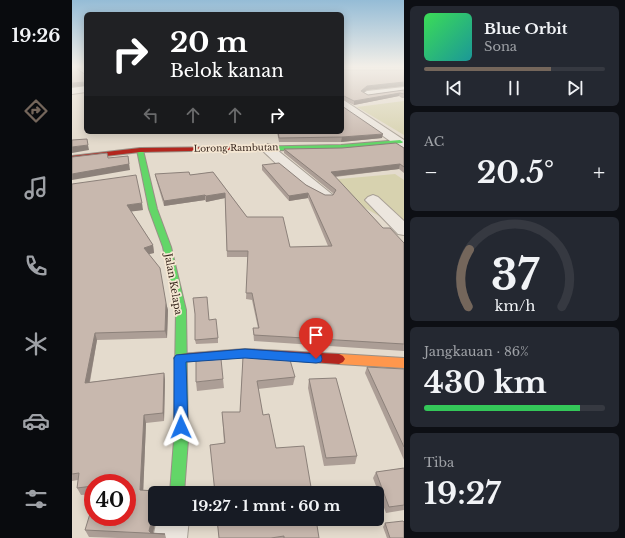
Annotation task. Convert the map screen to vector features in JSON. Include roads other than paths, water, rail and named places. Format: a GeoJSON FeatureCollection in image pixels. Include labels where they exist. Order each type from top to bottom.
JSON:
{"type":"FeatureCollection","features":[{"type":"Feature","properties":{"kind":"street"},"geometry":{"type":"LineString","coordinates":[[368,94],[385,92]]}},
{"type":"Feature","properties":{"kind":"street"},"geometry":{"type":"LineString","coordinates":[[344,103],[402,143]]}},
{"type":"Feature","properties":{"kind":"street","name":"Lorong Rambutan"},"geometry":{"type":"LineString","coordinates":[[72,158],[140,150],[341,147],[402,143]]}},
{"type":"Feature","properties":{"kind":"street"},"geometry":{"type":"LineString","coordinates":[[267,148],[313,187],[327,196]]}},
{"type":"Feature","properties":{"kind":"street","name":"Jalan Kelapa"},"geometry":{"type":"LineString","coordinates":[[140,150],[144,174],[167,247],[181,310],[181,440],[178,486]]}},
{"type":"Feature","properties":{"kind":"street"},"geometry":{"type":"LineString","coordinates":[[129,176],[144,174]]}},
{"type":"Feature","properties":{"kind":"street"},"geometry":{"type":"LineString","coordinates":[[373,200],[404,230]]}},
{"type":"Feature","properties":{"kind":"street"},"geometry":{"type":"LineString","coordinates":[[180,358],[245,353],[404,363]]}},
{"type":"Feature","properties":{"kind":"street"},"geometry":{"type":"LineString","coordinates":[[170,538],[172,526]]}}]}
